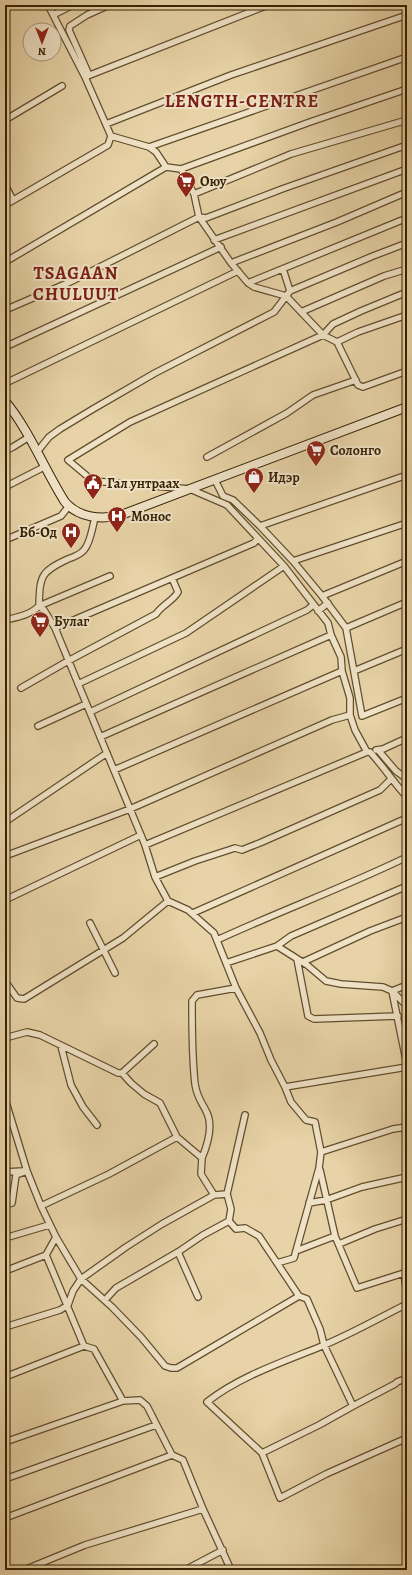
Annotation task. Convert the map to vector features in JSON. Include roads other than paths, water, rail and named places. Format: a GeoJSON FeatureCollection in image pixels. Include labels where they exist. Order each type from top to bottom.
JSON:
{"type":"FeatureCollection","features":[{"type":"Feature","properties":{"kind":"main road"},"geometry":{"type":"LineString","coordinates":[[5,401],[29,438],[44,467],[69,506],[94,518],[121,515],[407,407]]}},
{"type":"Feature","properties":{"kind":"street"},"geometry":{"type":"LineString","coordinates":[[48,5],[87,76]]}},
{"type":"Feature","properties":{"kind":"street"},"geometry":{"type":"LineString","coordinates":[[53,15],[73,5]]}},
{"type":"Feature","properties":{"kind":"street"},"geometry":{"type":"LineString","coordinates":[[5,205],[108,145],[111,136],[69,30],[70,26],[87,15],[109,5]]}},
{"type":"Feature","properties":{"kind":"street"},"geometry":{"type":"LineString","coordinates":[[87,76],[268,5]]}},
{"type":"Feature","properties":{"kind":"street"},"geometry":{"type":"LineString","coordinates":[[106,124],[231,75],[407,15]]}},
{"type":"Feature","properties":{"kind":"street"},"geometry":{"type":"LineString","coordinates":[[149,147],[407,57]]}},
{"type":"Feature","properties":{"kind":"street"},"geometry":{"type":"LineString","coordinates":[[5,120],[62,86]]}},
{"type":"Feature","properties":{"kind":"street"},"geometry":{"type":"LineString","coordinates":[[5,262],[166,167],[181,169],[302,124],[407,88]]}},
{"type":"Feature","properties":{"kind":"street"},"geometry":{"type":"LineString","coordinates":[[194,194],[291,154],[407,120]]}},
{"type":"Feature","properties":{"kind":"street"},"geometry":{"type":"LineString","coordinates":[[111,136],[141,143],[149,147],[156,152],[166,167]]}},
{"type":"Feature","properties":{"kind":"street"},"geometry":{"type":"LineString","coordinates":[[5,310],[70,282],[199,217],[206,218],[282,188],[407,145]]}},
{"type":"Feature","properties":{"kind":"street"},"geometry":{"type":"LineString","coordinates":[[181,169],[194,194],[199,217],[231,263],[248,283],[254,287],[286,296],[323,335],[337,342],[358,385],[363,387],[407,371]]}},
{"type":"Feature","properties":{"kind":"street"},"geometry":{"type":"LineString","coordinates":[[214,240],[407,169]]}},
{"type":"Feature","properties":{"kind":"street"},"geometry":{"type":"LineString","coordinates":[[5,185],[13,200]]}},
{"type":"Feature","properties":{"kind":"street"},"geometry":{"type":"LineString","coordinates":[[231,263],[337,222],[407,192]]}},
{"type":"Feature","properties":{"kind":"street"},"geometry":{"type":"LineString","coordinates":[[248,283],[407,218]]}},
{"type":"Feature","properties":{"kind":"street"},"geometry":{"type":"LineString","coordinates":[[37,452],[49,437],[93,409],[155,374],[274,312],[290,291],[407,243]]}},
{"type":"Feature","properties":{"kind":"street"},"geometry":{"type":"LineString","coordinates":[[5,347],[221,247]]}},
{"type":"Feature","properties":{"kind":"street"},"geometry":{"type":"LineString","coordinates":[[283,269],[290,291]]}},
{"type":"Feature","properties":{"kind":"street"},"geometry":{"type":"LineString","coordinates":[[301,312],[384,276],[407,269]]}},
{"type":"Feature","properties":{"kind":"street"},"geometry":{"type":"LineString","coordinates":[[10,381],[238,271]]}},
{"type":"Feature","properties":{"kind":"street"},"geometry":{"type":"LineString","coordinates":[[407,292],[333,324],[323,335],[130,422],[68,460],[93,481],[190,489],[227,505],[284,566],[328,623],[331,635],[341,657],[342,672],[350,698],[350,715],[355,730],[368,752],[407,797]]}},
{"type":"Feature","properties":{"kind":"street"},"geometry":{"type":"LineString","coordinates":[[337,342],[358,332],[407,315]]}},
{"type":"Feature","properties":{"kind":"street"},"geometry":{"type":"LineString","coordinates":[[207,457],[287,413],[313,395],[356,380]]}},
{"type":"Feature","properties":{"kind":"street"},"geometry":{"type":"LineString","coordinates":[[5,451],[29,438]]}},
{"type":"Feature","properties":{"kind":"street"},"geometry":{"type":"LineString","coordinates":[[5,487],[44,467]]}},
{"type":"Feature","properties":{"kind":"street"},"geometry":{"type":"LineString","coordinates":[[260,526],[407,475]]}},
{"type":"Feature","properties":{"kind":"street"},"geometry":{"type":"LineString","coordinates":[[215,480],[223,496],[233,500],[293,561],[328,603],[346,628],[362,716],[407,698]]}},
{"type":"Feature","properties":{"kind":"street"},"geometry":{"type":"LineString","coordinates":[[5,540],[61,516],[69,506]]}},
{"type":"Feature","properties":{"kind":"street"},"geometry":{"type":"LineString","coordinates":[[94,518],[89,540],[83,552],[52,566],[47,570],[42,578],[40,586],[40,606],[55,628],[145,845],[154,877],[168,901],[193,913],[214,933],[236,988],[260,1033],[291,1102],[306,1120],[315,1122],[321,1152],[320,1168],[294,1258],[277,1263]]}},
{"type":"Feature","properties":{"kind":"street"},"geometry":{"type":"LineString","coordinates":[[293,561],[407,523]]}},
{"type":"Feature","properties":{"kind":"street"},"geometry":{"type":"LineString","coordinates":[[55,628],[254,543],[258,538]]}},
{"type":"Feature","properties":{"kind":"street"},"geometry":{"type":"LineString","coordinates":[[322,596],[407,561]]}},
{"type":"Feature","properties":{"kind":"street"},"geometry":{"type":"LineString","coordinates":[[78,684],[186,633],[284,566]]}},
{"type":"Feature","properties":{"kind":"street"},"geometry":{"type":"LineString","coordinates":[[5,620],[28,614],[40,606],[110,576]]}},
{"type":"Feature","properties":{"kind":"street"},"geometry":{"type":"LineString","coordinates":[[21,688],[156,614],[161,607],[176,597],[178,592],[172,578]]}},
{"type":"Feature","properties":{"kind":"street"},"geometry":{"type":"LineString","coordinates":[[346,628],[407,602]]}},
{"type":"Feature","properties":{"kind":"street"},"geometry":{"type":"LineString","coordinates":[[318,611],[328,603]]}},
{"type":"Feature","properties":{"kind":"street"},"geometry":{"type":"LineString","coordinates":[[90,712],[307,610],[313,605]]}},
{"type":"Feature","properties":{"kind":"street"},"geometry":{"type":"LineString","coordinates":[[100,737],[331,635]]}},
{"type":"Feature","properties":{"kind":"street"},"geometry":{"type":"LineString","coordinates":[[354,670],[407,649]]}},
{"type":"Feature","properties":{"kind":"street"},"geometry":{"type":"LineString","coordinates":[[114,770],[342,672]]}},
{"type":"Feature","properties":{"kind":"street"},"geometry":{"type":"LineString","coordinates":[[38,726],[86,704]]}},
{"type":"Feature","properties":{"kind":"street"},"geometry":{"type":"LineString","coordinates":[[5,856],[130,809],[332,720],[350,715]]}},
{"type":"Feature","properties":{"kind":"street"},"geometry":{"type":"LineString","coordinates":[[145,845],[368,752],[378,750],[407,738]]}},
{"type":"Feature","properties":{"kind":"street"},"geometry":{"type":"LineString","coordinates":[[378,750],[396,771],[407,778]]}},
{"type":"Feature","properties":{"kind":"street"},"geometry":{"type":"LineString","coordinates":[[5,822],[107,753]]}},
{"type":"Feature","properties":{"kind":"street"},"geometry":{"type":"LineString","coordinates":[[154,877],[195,861],[235,848],[242,850],[262,842],[380,790],[391,779]]}},
{"type":"Feature","properties":{"kind":"street"},"geometry":{"type":"LineString","coordinates":[[193,913],[407,818]]}},
{"type":"Feature","properties":{"kind":"street"},"geometry":{"type":"LineString","coordinates":[[5,900],[141,835]]}},
{"type":"Feature","properties":{"kind":"street"},"geometry":{"type":"LineString","coordinates":[[217,940],[278,912],[360,880],[407,857]]}},
{"type":"Feature","properties":{"kind":"street"},"geometry":{"type":"LineString","coordinates":[[226,963],[277,946],[291,936],[407,886]]}},
{"type":"Feature","properties":{"kind":"street"},"geometry":{"type":"LineString","coordinates":[[5,981],[17,998],[24,1000],[129,934],[168,901]]}},
{"type":"Feature","properties":{"kind":"street"},"geometry":{"type":"LineString","coordinates":[[303,962],[370,931],[407,917]]}},
{"type":"Feature","properties":{"kind":"street"},"geometry":{"type":"LineString","coordinates":[[90,923],[115,973]]}},
{"type":"Feature","properties":{"kind":"street"},"geometry":{"type":"LineString","coordinates":[[277,946],[303,962],[326,981],[341,984],[383,987],[392,991],[407,1006]]}},
{"type":"Feature","properties":{"kind":"street"},"geometry":{"type":"LineString","coordinates":[[297,958],[308,1016],[314,1019],[398,1016]]}},
{"type":"Feature","properties":{"kind":"street"},"geometry":{"type":"LineString","coordinates":[[392,991],[407,985]]}},
{"type":"Feature","properties":{"kind":"street"},"geometry":{"type":"LineString","coordinates":[[214,1195],[201,1174],[202,1158],[206,1149],[210,1123],[207,1113],[199,1101],[195,1086],[192,1000],[197,996],[236,988]]}},
{"type":"Feature","properties":{"kind":"street"},"geometry":{"type":"LineString","coordinates":[[285,1086],[407,1066],[392,991]]}},
{"type":"Feature","properties":{"kind":"street"},"geometry":{"type":"LineString","coordinates":[[5,1038],[27,1032],[40,1035],[118,1073],[122,1073],[135,1087],[160,1103],[178,1137],[202,1158]]}},
{"type":"Feature","properties":{"kind":"street"},"geometry":{"type":"LineString","coordinates":[[122,1073],[154,1044]]}},
{"type":"Feature","properties":{"kind":"street"},"geometry":{"type":"LineString","coordinates":[[61,1046],[71,1085],[83,1107],[97,1125]]}},
{"type":"Feature","properties":{"kind":"street"},"geometry":{"type":"LineString","coordinates":[[5,1099],[27,1171],[49,1225],[82,1279],[141,1337],[165,1366],[177,1368],[299,1296]]}},
{"type":"Feature","properties":{"kind":"street"},"geometry":{"type":"LineString","coordinates":[[229,1221],[231,1209],[227,1194],[244,1115]]}},
{"type":"Feature","properties":{"kind":"street"},"geometry":{"type":"LineString","coordinates":[[321,1152],[393,1129],[407,1127]]}},
{"type":"Feature","properties":{"kind":"street"},"geometry":{"type":"LineString","coordinates":[[41,1206],[109,1174],[178,1137]]}},
{"type":"Feature","properties":{"kind":"street"},"geometry":{"type":"LineString","coordinates":[[320,1168],[335,1236],[357,1288],[404,1273],[407,1294]]}},
{"type":"Feature","properties":{"kind":"street"},"geometry":{"type":"LineString","coordinates":[[5,1172],[27,1171]]}},
{"type":"Feature","properties":{"kind":"street"},"geometry":{"type":"LineString","coordinates":[[5,1206],[12,1203],[16,1176],[27,1171]]}},
{"type":"Feature","properties":{"kind":"street"},"geometry":{"type":"LineString","coordinates":[[309,1203],[326,1200],[362,1187],[407,1176]]}},
{"type":"Feature","properties":{"kind":"street"},"geometry":{"type":"LineString","coordinates":[[5,1327],[60,1310],[68,1305],[73,1290],[82,1279],[162,1224],[214,1195],[227,1194]]}},
{"type":"Feature","properties":{"kind":"street"},"geometry":{"type":"LineString","coordinates":[[339,1244],[375,1229],[407,1219]]}},
{"type":"Feature","properties":{"kind":"street"},"geometry":{"type":"LineString","coordinates":[[105,1300],[116,1288],[178,1252],[203,1235],[229,1221]]}},
{"type":"Feature","properties":{"kind":"street"},"geometry":{"type":"LineString","coordinates":[[229,1221],[236,1229],[245,1228],[259,1236],[299,1296],[307,1299],[320,1329],[324,1345],[353,1406]]}},
{"type":"Feature","properties":{"kind":"street"},"geometry":{"type":"LineString","coordinates":[[5,1238],[49,1225]]}},
{"type":"Feature","properties":{"kind":"street"},"geometry":{"type":"LineString","coordinates":[[5,1271],[46,1255],[56,1236]]}},
{"type":"Feature","properties":{"kind":"street"},"geometry":{"type":"LineString","coordinates":[[296,1252],[335,1236]]}},
{"type":"Feature","properties":{"kind":"street"},"geometry":{"type":"LineString","coordinates":[[178,1252],[198,1297]]}},
{"type":"Feature","properties":{"kind":"street"},"geometry":{"type":"LineString","coordinates":[[46,1255],[84,1346]]}},
{"type":"Feature","properties":{"kind":"street"},"geometry":{"type":"LineString","coordinates":[[407,1304],[324,1345],[277,1364],[237,1383],[217,1394],[207,1402],[262,1453],[280,1498],[326,1474],[407,1438]]}},
{"type":"Feature","properties":{"kind":"street"},"geometry":{"type":"LineString","coordinates":[[5,1377],[84,1346],[94,1349],[122,1401]]}},
{"type":"Feature","properties":{"kind":"street"},"geometry":{"type":"LineString","coordinates":[[262,1453],[319,1425],[407,1378]]}},
{"type":"Feature","properties":{"kind":"street"},"geometry":{"type":"LineString","coordinates":[[5,1442],[122,1401],[140,1400],[147,1406],[172,1455],[183,1460],[203,1509],[231,1570]]}},
{"type":"Feature","properties":{"kind":"street"},"geometry":{"type":"LineString","coordinates":[[5,1479],[156,1425]]}},
{"type":"Feature","properties":{"kind":"street"},"geometry":{"type":"LineString","coordinates":[[5,1518],[172,1455]]}},
{"type":"Feature","properties":{"kind":"street"},"geometry":{"type":"LineString","coordinates":[[24,1570],[85,1545],[203,1509]]}},
{"type":"Feature","properties":{"kind":"street"},"geometry":{"type":"LineString","coordinates":[[185,1570],[223,1550]]}},
{"type":"Feature","properties":{"kind":"place","name":"Оюу"},"geometry":{"type":"Point","coordinates":[186,198]}},
{"type":"Feature","properties":{"kind":"place","name":"Солонго"},"geometry":{"type":"Point","coordinates":[316,467]}},
{"type":"Feature","properties":{"kind":"place","name":"Идэр"},"geometry":{"type":"Point","coordinates":[254,494]}},
{"type":"Feature","properties":{"kind":"place","name":"Гал унтраах"},"geometry":{"type":"Point","coordinates":[93,500]}},
{"type":"Feature","properties":{"kind":"place","name":"Монос"},"geometry":{"type":"Point","coordinates":[117,533]}},
{"type":"Feature","properties":{"kind":"place","name":"Бб-Од"},"geometry":{"type":"Point","coordinates":[71,549]}},
{"type":"Feature","properties":{"kind":"place","name":"Булаг"},"geometry":{"type":"Point","coordinates":[40,638]}},
{"type":"Feature","properties":{"kind":"district","name":"LENGTH-CENTRE"},"geometry":{"type":"Point","coordinates":[242,101]}},
{"type":"Feature","properties":{"kind":"district","name":"TSAGAAN CHULUUT"},"geometry":{"type":"Point","coordinates":[76,283]}}]}
